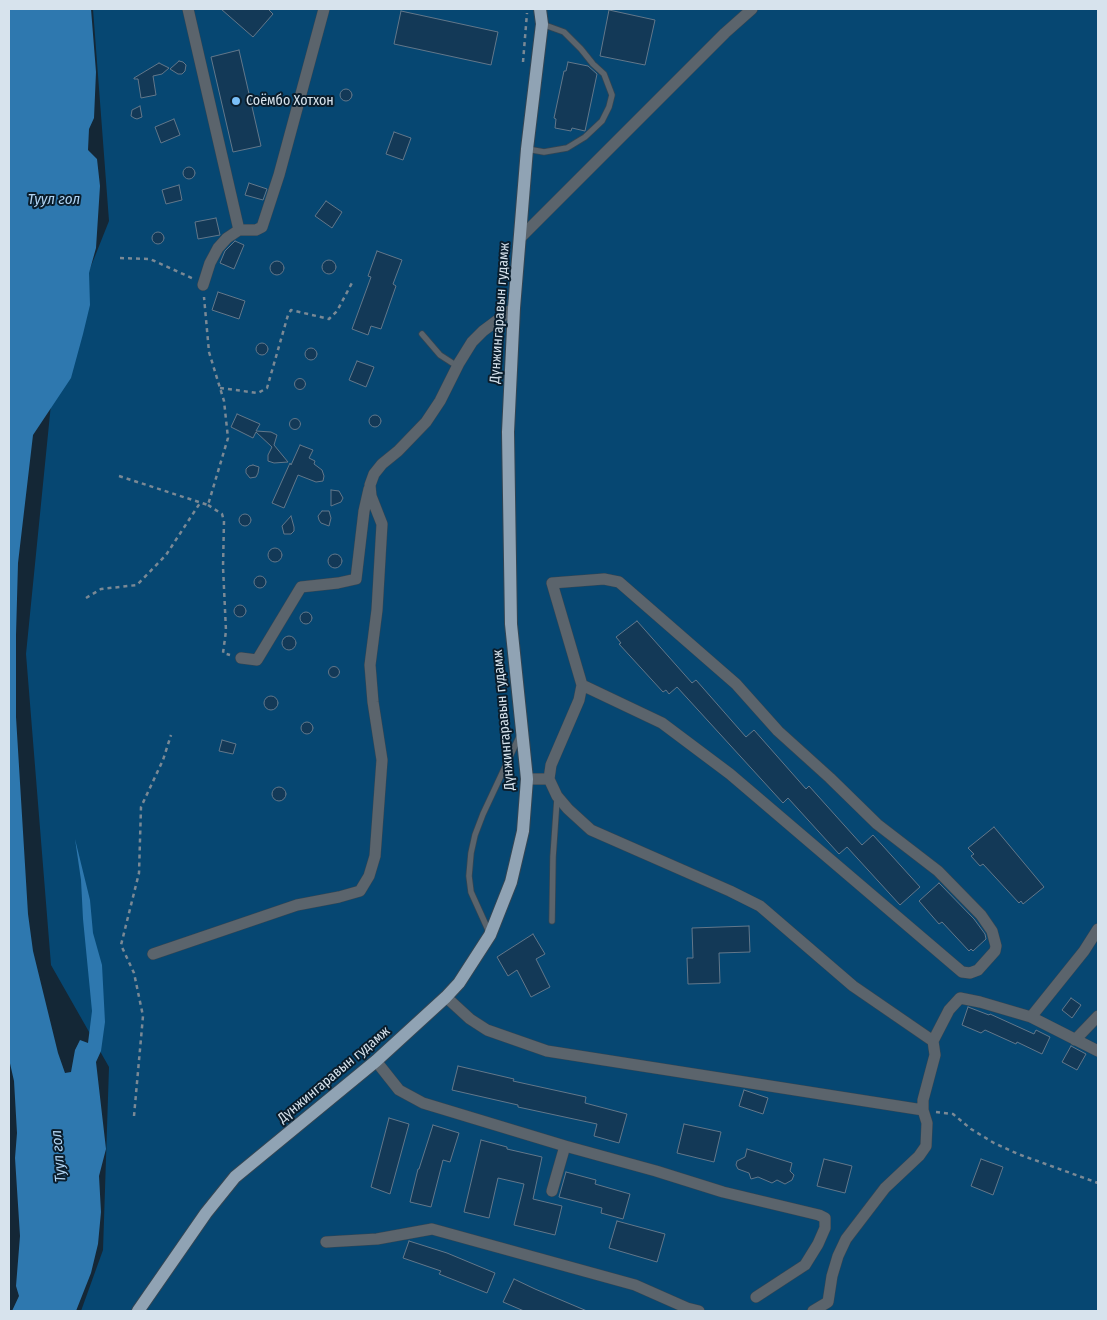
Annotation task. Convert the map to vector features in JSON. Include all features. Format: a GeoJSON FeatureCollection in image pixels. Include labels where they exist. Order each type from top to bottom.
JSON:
{"type":"FeatureCollection","features":[{"type":"Feature","properties":{"kind":"main road","name":"Дүнжингаравын гудамж"},"geometry":{"type":"LineString","coordinates":[[138,1311],[206,1213],[235,1177],[376,1061],[446,997],[459,982],[490,935],[511,882],[523,831],[527,779],[511,624],[508,432],[514,308],[527,149],[542,24],[540,9]]}},
{"type":"Feature","properties":{"kind":"street"},"geometry":{"type":"LineString","coordinates":[[188,9],[240,230]]}},
{"type":"Feature","properties":{"kind":"street"},"geometry":{"type":"LineString","coordinates":[[203,284],[210,263],[218,248],[227,238],[240,230],[256,230],[262,227],[279,175],[324,9]]}},
{"type":"Feature","properties":{"kind":"street"},"geometry":{"type":"LineString","coordinates":[[520,238],[749,10]]}},
{"type":"Feature","properties":{"kind":"street"},"geometry":{"type":"LineString","coordinates":[[241,658],[257,660],[301,586],[338,583],[356,579],[364,511],[374,474],[426,422],[440,401],[457,366],[472,342],[483,330],[514,308]]}},
{"type":"Feature","properties":{"kind":"street"},"geometry":{"type":"LineString","coordinates":[[153,954],[297,905],[360,891],[369,876],[375,856],[382,760],[370,683],[370,665],[377,610],[382,524],[370,485]]}},
{"type":"Feature","properties":{"kind":"street"},"geometry":{"type":"LineString","coordinates":[[582,685],[662,723],[730,774],[962,972],[970,973],[978,970],[994,952],[996,946],[992,931],[982,915],[957,889],[929,864],[877,824],[778,731],[736,684],[619,582],[604,579],[552,583],[582,685],[579,700],[552,765],[549,779],[557,796],[591,830],[730,890],[760,906],[853,986],[932,1041]]}},
{"type":"Feature","properties":{"kind":"street"},"geometry":{"type":"LineString","coordinates":[[527,779],[549,779]]}},
{"type":"Feature","properties":{"kind":"street"},"geometry":{"type":"LineString","coordinates":[[1032,1017],[1075,964],[1098,929]]}},
{"type":"Feature","properties":{"kind":"street"},"geometry":{"type":"LineString","coordinates":[[446,997],[470,1019],[487,1030],[547,1051],[923,1110]]}},
{"type":"Feature","properties":{"kind":"street"},"geometry":{"type":"LineString","coordinates":[[828,1302],[832,1276],[846,1239],[885,1188],[926,1146],[927,1123],[923,1110],[935,1055],[932,1041],[949,1010],[960,998],[1032,1017],[1098,1051]]}},
{"type":"Feature","properties":{"kind":"street"},"geometry":{"type":"LineString","coordinates":[[1075,1040],[1098,1016]]}},
{"type":"Feature","properties":{"kind":"street"},"geometry":{"type":"LineString","coordinates":[[376,1061],[399,1090],[423,1102],[723,1192],[825,1218],[825,1228],[818,1244],[804,1265],[756,1297]]}},
{"type":"Feature","properties":{"kind":"street"},"geometry":{"type":"LineString","coordinates":[[552,1191],[565,1146]]}},
{"type":"Feature","properties":{"kind":"street"},"geometry":{"type":"LineString","coordinates":[[326,1242],[377,1239],[432,1229],[635,1285],[686,1308],[700,1311]]}},
{"type":"Feature","properties":{"kind":"street"},"geometry":{"type":"LineString","coordinates":[[813,1311],[828,1302]]}},
{"type":"Feature","properties":{"kind":"street"},"geometry":{"type":"LineString","coordinates":[[828,1302],[836,1311]]}},
{"type":"Feature","properties":{"kind":"lane"},"geometry":{"type":"LineString","coordinates":[[527,149],[544,152],[567,148],[585,137],[602,120],[610,107],[612,95],[604,74],[564,32],[542,24]]}},
{"type":"Feature","properties":{"kind":"lane"},"geometry":{"type":"LineString","coordinates":[[422,334],[440,355],[457,366]]}},
{"type":"Feature","properties":{"kind":"lane"},"geometry":{"type":"LineString","coordinates":[[490,935],[471,892],[469,876],[471,853],[483,814],[522,731]]}},
{"type":"Feature","properties":{"kind":"lane"},"geometry":{"type":"LineString","coordinates":[[552,921],[552,857],[557,796]]}},
{"type":"Feature","properties":{"kind":"path"},"geometry":{"type":"LineString","coordinates":[[120,258],[150,259],[203,284],[209,352],[224,401],[228,438],[208,505]]}},
{"type":"Feature","properties":{"kind":"path"},"geometry":{"type":"LineString","coordinates":[[220,388],[258,392],[267,388],[291,310],[329,319],[337,311],[353,281]]}},
{"type":"Feature","properties":{"kind":"path"},"geometry":{"type":"LineString","coordinates":[[119,476],[208,505],[222,514],[224,521],[223,567],[226,630],[223,653],[241,658]]}},
{"type":"Feature","properties":{"kind":"path"},"geometry":{"type":"LineString","coordinates":[[86,598],[101,589],[137,585],[166,555],[200,503]]}},
{"type":"Feature","properties":{"kind":"path"},"geometry":{"type":"LineString","coordinates":[[134,1116],[142,1016],[134,973],[121,945],[139,873],[141,807],[163,760],[171,735]]}},
{"type":"Feature","properties":{"kind":"path"},"geometry":{"type":"LineString","coordinates":[[923,1110],[953,1114],[971,1129],[994,1143],[1037,1162],[1098,1183]]}},
{"type":"Feature","properties":{"kind":"shaded area"},"geometry":{"type":"Polygon","coordinates":[[[93,9],[1098,9],[1098,1311],[81,1311],[103,1250],[109,1067],[51,965],[26,654],[56,354],[109,221],[93,9]]]}},
{"type":"Feature","properties":{"kind":"water","name":"Туул гол"},"geometry":{"type":"Polygon","coordinates":[[[9,9],[91,9],[96,72],[94,118],[89,129],[88,150],[97,159],[100,186],[96,248],[89,273],[90,305],[71,378],[33,435],[18,563],[16,635],[16,717],[28,914],[33,951],[58,1053],[65,1073],[71,1072],[75,1050],[80,1040],[88,1043],[92,1011],[81,880],[75,839],[90,900],[93,933],[102,965],[105,1022],[101,1051],[96,1062],[106,1149],[99,1176],[101,1212],[98,1244],[91,1273],[76,1311],[12,1311],[19,1296],[16,1286],[20,1236],[15,1158],[17,1133],[14,1081],[9,1059],[9,9]]]}},
{"type":"Feature","properties":{"kind":"building"},"geometry":{"type":"Polygon","coordinates":[[[221,9],[268,9],[273,14],[253,37],[221,9]]]}},
{"type":"Feature","properties":{"kind":"building"},"geometry":{"type":"Polygon","coordinates":[[[609,10],[655,20],[645,65],[600,56],[609,10]]]}},
{"type":"Feature","properties":{"kind":"building"},"geometry":{"type":"Polygon","coordinates":[[[401,11],[498,32],[491,65],[394,44],[401,11]]]}},
{"type":"Feature","properties":{"kind":"building","name":"Соёмбо Хотхон"},"geometry":{"type":"Polygon","coordinates":[[[239,50],[261,146],[233,152],[211,57],[239,50]]]}},
{"type":"Feature","properties":{"kind":"building"},"geometry":{"type":"Polygon","coordinates":[[[179,61],[186,65],[185,71],[182,74],[178,74],[170,69],[179,61]]]}},
{"type":"Feature","properties":{"kind":"building"},"geometry":{"type":"Polygon","coordinates":[[[568,62],[588,66],[597,74],[585,131],[572,128],[571,131],[555,128],[556,119],[554,118],[564,71],[566,71],[568,62]]]}},
{"type":"Feature","properties":{"kind":"building"},"geometry":{"type":"Polygon","coordinates":[[[159,63],[169,68],[162,74],[153,76],[156,95],[141,98],[138,79],[134,78],[159,63]]]}},
{"type":"Feature","properties":{"kind":"building"},"geometry":{"type":"Polygon","coordinates":[[[346,89],[352,95],[346,101],[340,95],[346,89]]]}},
{"type":"Feature","properties":{"kind":"building"},"geometry":{"type":"Polygon","coordinates":[[[140,106],[142,117],[137,119],[131,116],[132,110],[140,106]]]}},
{"type":"Feature","properties":{"kind":"building"},"geometry":{"type":"Polygon","coordinates":[[[174,119],[180,135],[161,143],[155,127],[174,119]]]}},
{"type":"Feature","properties":{"kind":"building"},"geometry":{"type":"Polygon","coordinates":[[[394,132],[411,138],[403,160],[386,154],[394,132]]]}},
{"type":"Feature","properties":{"kind":"building"},"geometry":{"type":"Polygon","coordinates":[[[189,167],[195,173],[189,179],[183,173],[189,167]]]}},
{"type":"Feature","properties":{"kind":"building"},"geometry":{"type":"Polygon","coordinates":[[[249,183],[267,189],[263,200],[245,195],[249,183]]]}},
{"type":"Feature","properties":{"kind":"building"},"geometry":{"type":"Polygon","coordinates":[[[179,185],[182,200],[166,204],[162,190],[179,185]]]}},
{"type":"Feature","properties":{"kind":"building"},"geometry":{"type":"Polygon","coordinates":[[[326,201],[342,212],[332,228],[315,216],[326,201]]]}},
{"type":"Feature","properties":{"kind":"building"},"geometry":{"type":"Polygon","coordinates":[[[216,218],[220,235],[198,239],[195,222],[216,218]]]}},
{"type":"Feature","properties":{"kind":"building"},"geometry":{"type":"Polygon","coordinates":[[[158,232],[164,238],[158,244],[152,238],[158,232]]]}},
{"type":"Feature","properties":{"kind":"building"},"geometry":{"type":"Polygon","coordinates":[[[235,241],[244,245],[234,269],[220,263],[225,251],[235,241]]]}},
{"type":"Feature","properties":{"kind":"building"},"geometry":{"type":"Polygon","coordinates":[[[377,251],[402,260],[393,284],[396,286],[381,329],[371,326],[368,335],[352,329],[371,277],[368,276],[377,251]]]}},
{"type":"Feature","properties":{"kind":"building"},"geometry":{"type":"Polygon","coordinates":[[[329,260],[334,262],[336,267],[334,272],[329,274],[324,272],[322,267],[324,262],[329,260]]]}},
{"type":"Feature","properties":{"kind":"building"},"geometry":{"type":"Polygon","coordinates":[[[274,261],[280,261],[284,268],[280,275],[274,275],[270,271],[270,265],[274,261]]]}},
{"type":"Feature","properties":{"kind":"building"},"geometry":{"type":"Polygon","coordinates":[[[218,292],[245,301],[239,319],[212,310],[218,292]]]}},
{"type":"Feature","properties":{"kind":"building"},"geometry":{"type":"Polygon","coordinates":[[[260,343],[264,343],[268,349],[264,355],[260,355],[256,351],[256,347],[260,343]]]}},
{"type":"Feature","properties":{"kind":"building"},"geometry":{"type":"Polygon","coordinates":[[[309,348],[313,348],[317,354],[313,360],[309,360],[305,356],[305,352],[309,348]]]}},
{"type":"Feature","properties":{"kind":"building"},"geometry":{"type":"Polygon","coordinates":[[[357,361],[374,367],[366,387],[349,380],[357,361]]]}},
{"type":"Feature","properties":{"kind":"building"},"geometry":{"type":"Polygon","coordinates":[[[298,379],[302,379],[305,384],[304,388],[298,389],[295,386],[295,382],[298,379]]]}},
{"type":"Feature","properties":{"kind":"building"},"geometry":{"type":"Polygon","coordinates":[[[237,414],[260,424],[256,431],[271,432],[277,435],[274,445],[288,462],[274,463],[268,461],[268,455],[272,447],[256,432],[253,438],[231,427],[237,414]]]}},
{"type":"Feature","properties":{"kind":"building"},"geometry":{"type":"Polygon","coordinates":[[[373,415],[377,415],[381,421],[377,427],[373,427],[369,423],[369,419],[373,415]]]}},
{"type":"Feature","properties":{"kind":"building"},"geometry":{"type":"Polygon","coordinates":[[[293,419],[297,419],[300,424],[299,428],[293,429],[290,426],[290,422],[293,419]]]}},
{"type":"Feature","properties":{"kind":"building"},"geometry":{"type":"Polygon","coordinates":[[[300,445],[313,450],[309,458],[315,461],[314,464],[322,470],[323,481],[316,482],[298,475],[284,508],[272,503],[300,445]]]}},
{"type":"Feature","properties":{"kind":"building"},"geometry":{"type":"Polygon","coordinates":[[[253,465],[259,467],[258,473],[256,477],[250,478],[246,473],[246,469],[253,465]]]}},
{"type":"Feature","properties":{"kind":"building"},"geometry":{"type":"Polygon","coordinates":[[[331,490],[339,491],[343,498],[341,502],[331,506],[331,490]]]}},
{"type":"Feature","properties":{"kind":"building"},"geometry":{"type":"Polygon","coordinates":[[[322,511],[329,511],[331,518],[329,526],[321,523],[319,520],[318,516],[322,511]]]}},
{"type":"Feature","properties":{"kind":"building"},"geometry":{"type":"Polygon","coordinates":[[[245,514],[251,520],[245,526],[239,520],[245,514]]]}},
{"type":"Feature","properties":{"kind":"building"},"geometry":{"type":"Polygon","coordinates":[[[291,516],[294,531],[291,534],[284,534],[282,526],[291,516]]]}},
{"type":"Feature","properties":{"kind":"building"},"geometry":{"type":"Polygon","coordinates":[[[275,548],[280,550],[282,555],[280,560],[275,562],[270,560],[268,555],[270,550],[275,548]]]}},
{"type":"Feature","properties":{"kind":"building"},"geometry":{"type":"Polygon","coordinates":[[[335,554],[340,556],[342,561],[340,566],[335,568],[330,566],[328,561],[330,556],[335,554]]]}},
{"type":"Feature","properties":{"kind":"building"},"geometry":{"type":"Polygon","coordinates":[[[260,576],[266,582],[260,588],[254,582],[260,576]]]}},
{"type":"Feature","properties":{"kind":"building"},"geometry":{"type":"Polygon","coordinates":[[[238,605],[242,605],[246,611],[242,617],[238,617],[234,613],[234,609],[238,605]]]}},
{"type":"Feature","properties":{"kind":"building"},"geometry":{"type":"Polygon","coordinates":[[[304,612],[308,612],[312,618],[308,624],[304,624],[300,620],[300,616],[304,612]]]}},
{"type":"Feature","properties":{"kind":"building"},"geometry":{"type":"Polygon","coordinates":[[[637,621],[692,683],[696,680],[746,737],[754,730],[806,789],[809,786],[862,845],[873,835],[920,887],[900,905],[847,847],[839,854],[788,798],[783,803],[677,687],[669,694],[666,690],[663,692],[619,644],[621,643],[616,637],[637,621]]]}},
{"type":"Feature","properties":{"kind":"building"},"geometry":{"type":"Polygon","coordinates":[[[289,636],[294,638],[296,643],[294,648],[289,650],[284,648],[282,643],[284,638],[289,636]]]}},
{"type":"Feature","properties":{"kind":"building"},"geometry":{"type":"Polygon","coordinates":[[[334,666],[340,672],[334,678],[328,672],[334,666]]]}},
{"type":"Feature","properties":{"kind":"building"},"geometry":{"type":"Polygon","coordinates":[[[271,696],[276,698],[278,703],[276,708],[271,710],[266,708],[264,703],[266,698],[271,696]]]}},
{"type":"Feature","properties":{"kind":"building"},"geometry":{"type":"Polygon","coordinates":[[[305,722],[309,722],[313,728],[309,734],[305,734],[301,730],[301,726],[305,722]]]}},
{"type":"Feature","properties":{"kind":"building"},"geometry":{"type":"Polygon","coordinates":[[[222,740],[236,744],[233,754],[219,751],[222,740]]]}},
{"type":"Feature","properties":{"kind":"building"},"geometry":{"type":"Polygon","coordinates":[[[279,787],[284,789],[286,794],[284,799],[279,801],[274,799],[272,794],[274,789],[279,787]]]}},
{"type":"Feature","properties":{"kind":"building"},"geometry":{"type":"Polygon","coordinates":[[[994,827],[1044,887],[1023,904],[1021,901],[1019,903],[983,864],[980,866],[971,856],[974,854],[968,848],[994,827]]]}},
{"type":"Feature","properties":{"kind":"building"},"geometry":{"type":"Polygon","coordinates":[[[939,883],[974,919],[985,934],[986,939],[973,951],[971,949],[969,951],[942,922],[939,924],[919,901],[939,883]]]}},
{"type":"Feature","properties":{"kind":"building"},"geometry":{"type":"Polygon","coordinates":[[[749,926],[750,952],[719,953],[720,983],[688,984],[687,958],[693,958],[692,928],[749,926]]]}},
{"type":"Feature","properties":{"kind":"building"},"geometry":{"type":"Polygon","coordinates":[[[533,934],[545,954],[536,959],[550,987],[531,997],[517,970],[508,976],[497,957],[533,934]]]}},
{"type":"Feature","properties":{"kind":"building"},"geometry":{"type":"Polygon","coordinates":[[[1071,998],[1081,1005],[1072,1018],[1062,1010],[1071,998]]]}},
{"type":"Feature","properties":{"kind":"building"},"geometry":{"type":"Polygon","coordinates":[[[968,1007],[990,1014],[1034,1034],[1036,1030],[1050,1037],[1042,1054],[985,1030],[981,1033],[962,1025],[968,1007]]]}},
{"type":"Feature","properties":{"kind":"building"},"geometry":{"type":"Polygon","coordinates":[[[1071,1046],[1086,1054],[1077,1070],[1062,1062],[1071,1046]]]}},
{"type":"Feature","properties":{"kind":"building"},"geometry":{"type":"Polygon","coordinates":[[[458,1066],[514,1079],[513,1081],[586,1097],[585,1103],[627,1114],[619,1143],[594,1136],[597,1124],[452,1090],[458,1066]]]}},
{"type":"Feature","properties":{"kind":"building"},"geometry":{"type":"Polygon","coordinates":[[[744,1090],[768,1098],[763,1114],[739,1106],[744,1090]]]}},
{"type":"Feature","properties":{"kind":"building"},"geometry":{"type":"Polygon","coordinates":[[[389,1118],[409,1124],[390,1194],[371,1187],[389,1118]]]}},
{"type":"Feature","properties":{"kind":"building"},"geometry":{"type":"Polygon","coordinates":[[[684,1124],[721,1132],[714,1162],[677,1153],[684,1124]]]}},
{"type":"Feature","properties":{"kind":"building"},"geometry":{"type":"Polygon","coordinates":[[[433,1125],[459,1133],[450,1162],[443,1160],[431,1207],[410,1202],[418,1169],[433,1125]]]}},
{"type":"Feature","properties":{"kind":"building"},"geometry":{"type":"Polygon","coordinates":[[[481,1140],[507,1147],[507,1149],[542,1157],[533,1199],[562,1206],[555,1235],[514,1225],[524,1184],[498,1178],[489,1218],[464,1212],[481,1140]]]}},
{"type":"Feature","properties":{"kind":"building"},"geometry":{"type":"Polygon","coordinates":[[[747,1149],[792,1163],[790,1171],[794,1175],[792,1180],[785,1184],[777,1180],[772,1183],[758,1177],[751,1179],[749,1173],[738,1169],[736,1165],[737,1161],[745,1157],[747,1149]]]}},
{"type":"Feature","properties":{"kind":"building"},"geometry":{"type":"Polygon","coordinates":[[[824,1159],[852,1166],[845,1193],[817,1186],[824,1159]]]}},
{"type":"Feature","properties":{"kind":"building"},"geometry":{"type":"Polygon","coordinates":[[[981,1159],[1003,1167],[993,1195],[971,1186],[981,1159]]]}},
{"type":"Feature","properties":{"kind":"building"},"geometry":{"type":"Polygon","coordinates":[[[566,1172],[596,1180],[595,1184],[630,1194],[623,1219],[601,1213],[602,1208],[559,1197],[566,1172]]]}},
{"type":"Feature","properties":{"kind":"building"},"geometry":{"type":"Polygon","coordinates":[[[617,1221],[665,1234],[657,1262],[609,1248],[617,1221]]]}},
{"type":"Feature","properties":{"kind":"building"},"geometry":{"type":"Polygon","coordinates":[[[409,1241],[447,1253],[495,1273],[487,1293],[439,1274],[441,1271],[403,1258],[409,1241]]]}},
{"type":"Feature","properties":{"kind":"building"},"geometry":{"type":"Polygon","coordinates":[[[514,1279],[587,1311],[524,1311],[503,1302],[514,1279]]]}},
{"type":"Feature","properties":{"kind":"place","name":"Соёмбо Хотхон"},"geometry":{"type":"Point","coordinates":[236,101]}}]}
